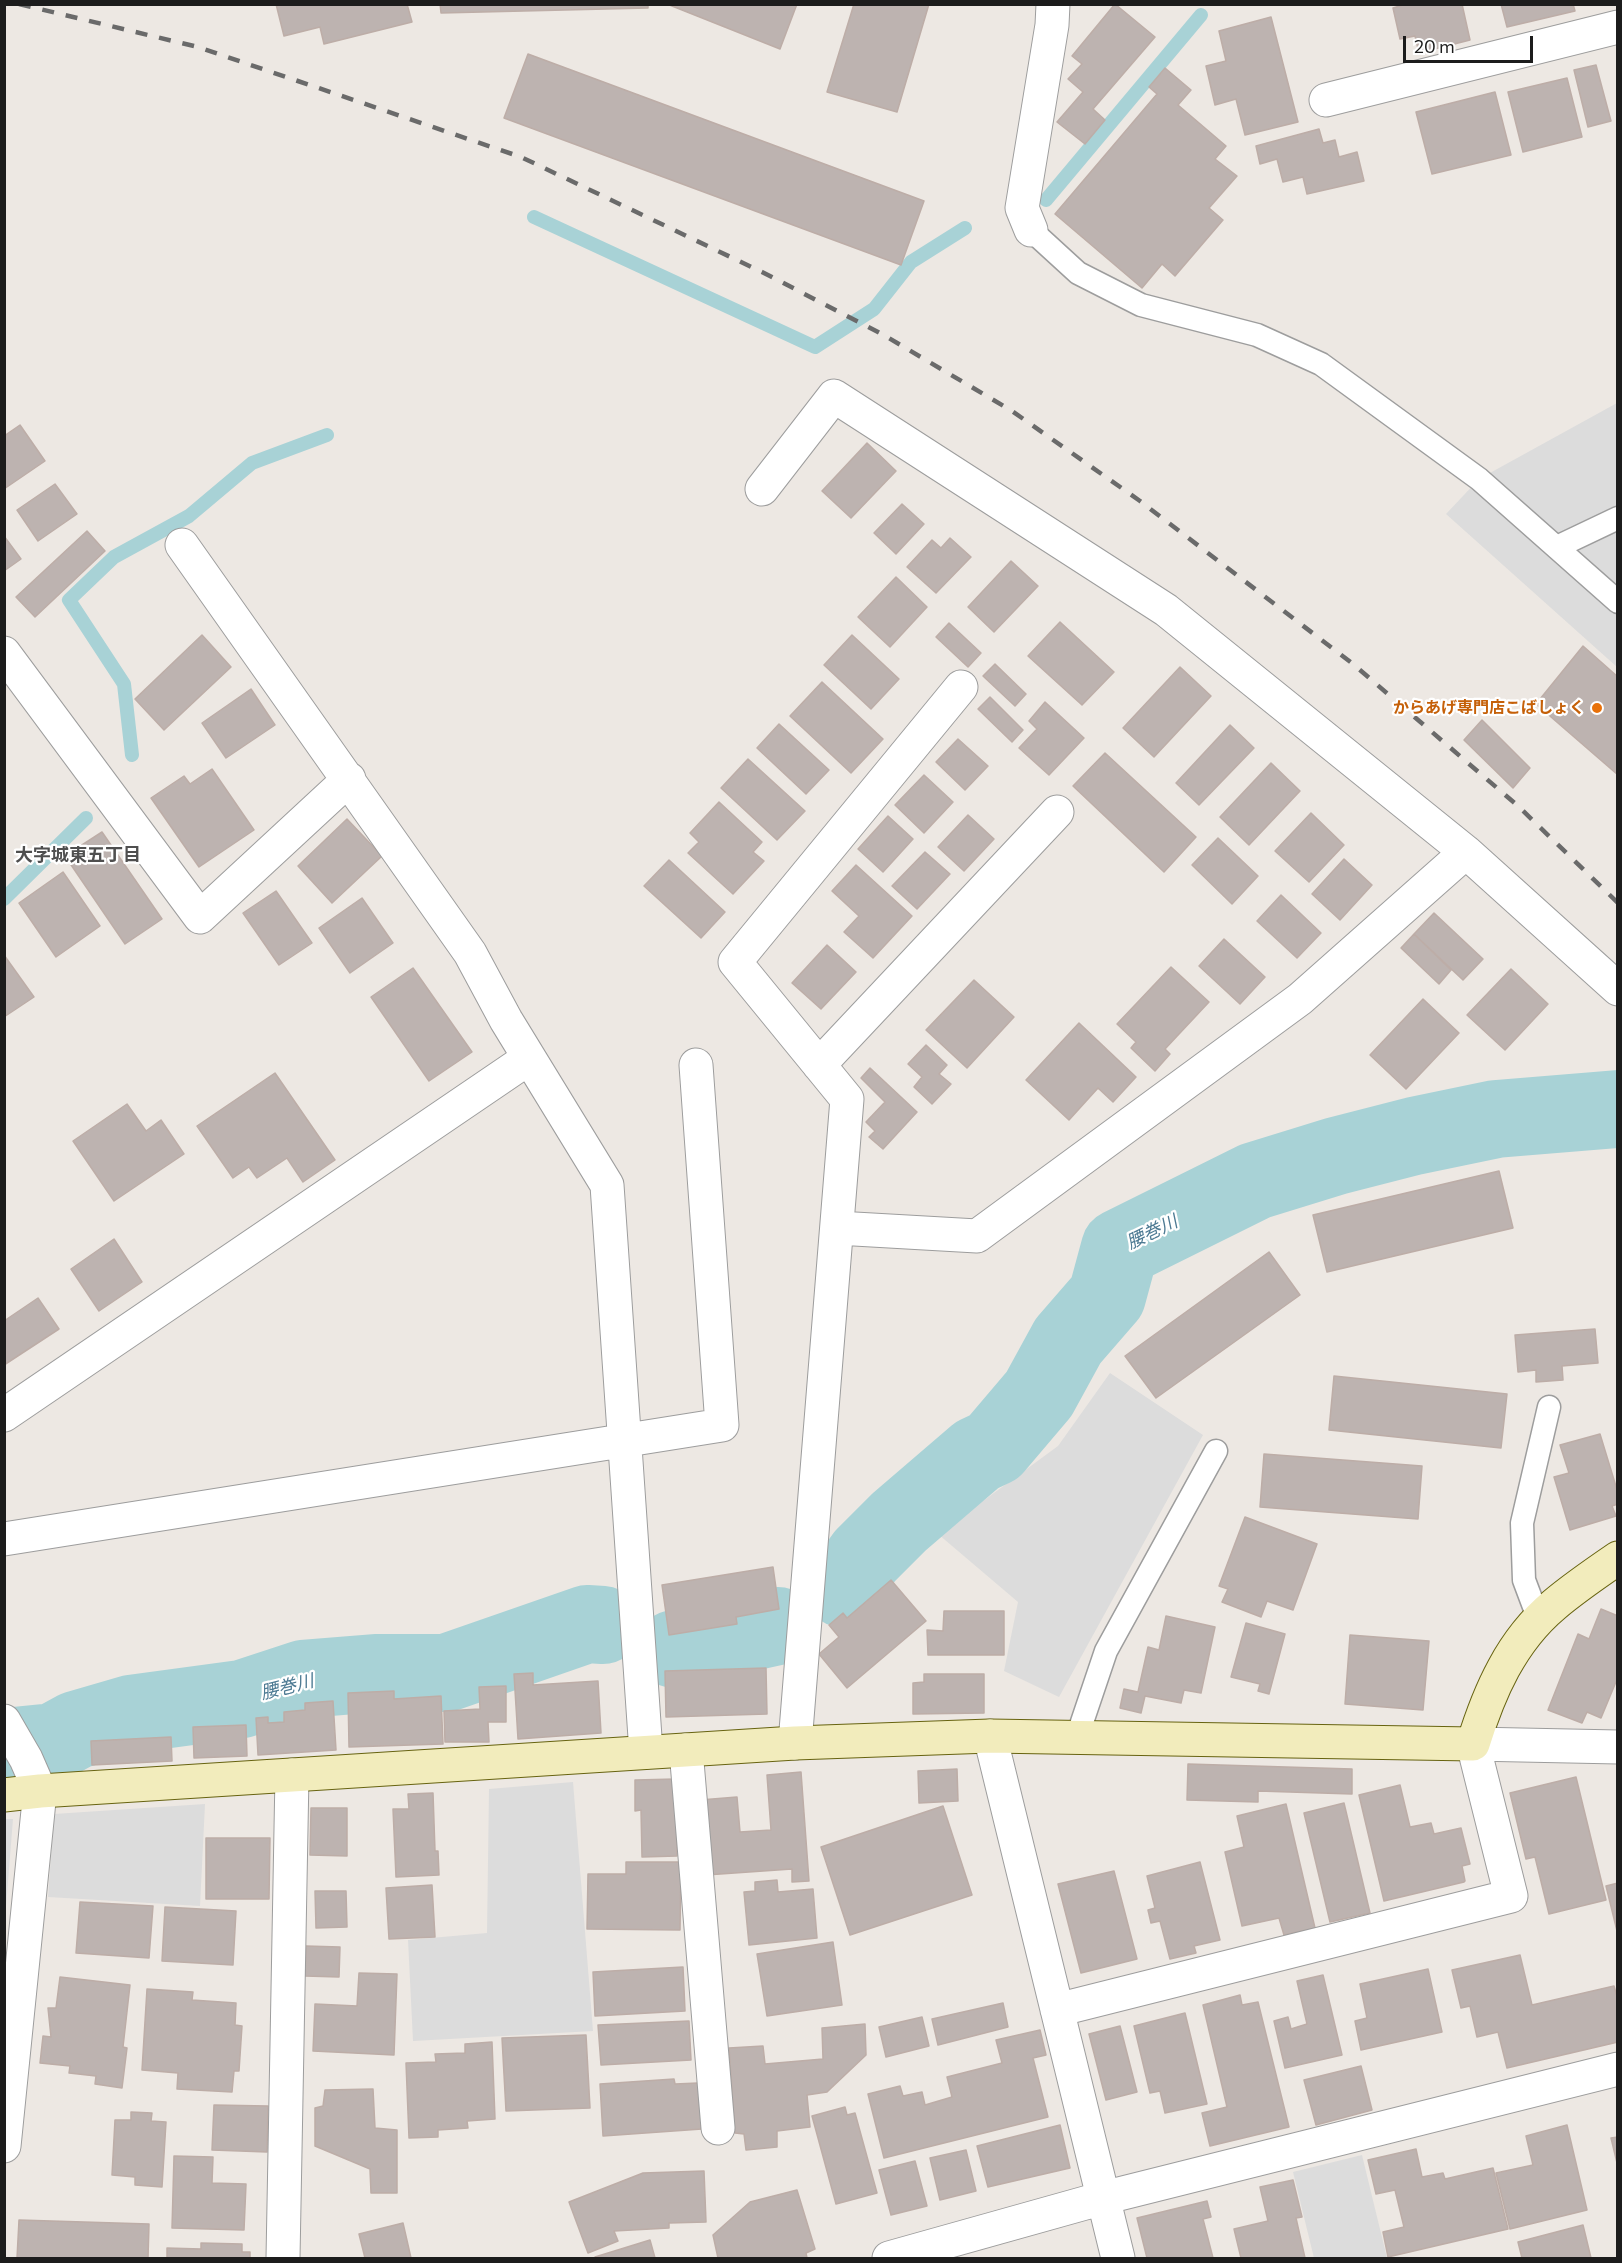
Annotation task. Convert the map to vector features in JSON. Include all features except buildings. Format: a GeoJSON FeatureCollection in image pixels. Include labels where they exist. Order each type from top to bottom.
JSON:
{"type":"FeatureCollection","features":[{"type":"Feature","properties":{"kind":"street"},"geometry":{"type":"LineString","coordinates":[[1031,230],[1022,208],[1052,25],[1053,4]]}},
{"type":"Feature","properties":{"kind":"street"},"geometry":{"type":"LineString","coordinates":[[1326,100],[1617,27]]}},
{"type":"Feature","properties":{"kind":"street"},"geometry":{"type":"LineString","coordinates":[[762,489],[834,396],[1166,610],[1466,852],[1617,989]]}},
{"type":"Feature","properties":{"kind":"street"},"geometry":{"type":"LineString","coordinates":[[182,545],[470,953],[506,1020],[607,1185],[646,1752]]}},
{"type":"Feature","properties":{"kind":"street"},"geometry":{"type":"LineString","coordinates":[[10,674],[200,917],[349,779]]}},
{"type":"Feature","properties":{"kind":"street"},"geometry":{"type":"LineString","coordinates":[[795,1743],[847,1099],[735,962],[961,687]]}},
{"type":"Feature","properties":{"kind":"street"},"geometry":{"type":"LineString","coordinates":[[819,1065],[1057,812]]}},
{"type":"Feature","properties":{"kind":"street"},"geometry":{"type":"LineString","coordinates":[[837,1228],[977,1236],[1300,999],[1466,852]]}},
{"type":"Feature","properties":{"kind":"street"},"geometry":{"type":"LineString","coordinates":[[4,1414],[529,1058]]}},
{"type":"Feature","properties":{"kind":"street"},"geometry":{"type":"LineString","coordinates":[[4,1539],[722,1425],[696,1065]]}},
{"type":"Feature","properties":{"kind":"street"},"geometry":{"type":"LineString","coordinates":[[1057,2010],[1510,1896],[1473,1744],[1485,1705],[1498,1676],[1514,1650],[1539,1620],[1553,1605],[1617,1558]]}},
{"type":"Feature","properties":{"kind":"street"},"geometry":{"type":"LineString","coordinates":[[4,2146],[40,1791],[26,1758],[7,1725]]}},
{"type":"Feature","properties":{"kind":"street"},"geometry":{"type":"LineString","coordinates":[[990,1736],[1118,2259]]}},
{"type":"Feature","properties":{"kind":"street"},"geometry":{"type":"LineString","coordinates":[[4,1796],[40,1791],[646,1752],[795,1743],[990,1736],[1617,1748]]}},
{"type":"Feature","properties":{"kind":"street"},"geometry":{"type":"LineString","coordinates":[[686,1750],[718,2128]]}},
{"type":"Feature","properties":{"kind":"street"},"geometry":{"type":"LineString","coordinates":[[283,2259],[292,1775]]}},
{"type":"Feature","properties":{"kind":"street"},"geometry":{"type":"LineString","coordinates":[[889,2259],[1103,2198],[1617,2069]]}},
{"type":"Feature","properties":{"kind":"lane"},"geometry":{"type":"LineString","coordinates":[[1031,230],[1078,273],[1141,305],[1257,335],[1321,363],[1479,478],[1617,602]]}},
{"type":"Feature","properties":{"kind":"lane"},"geometry":{"type":"LineString","coordinates":[[1557,547],[1617,518]]}},
{"type":"Feature","properties":{"kind":"lane"},"geometry":{"type":"LineString","coordinates":[[1539,1620],[1524,1580],[1522,1523],[1549,1407]]}},
{"type":"Feature","properties":{"kind":"lane"},"geometry":{"type":"LineString","coordinates":[[1077,1737],[1106,1651],[1216,1451]]}},
{"type":"Feature","properties":{"kind":"shaded area"},"geometry":{"type":"Polygon","coordinates":[[[1617,403],[1617,667],[1446,514],[1479,479],[1617,403]]]}},
{"type":"Feature","properties":{"kind":"shaded area"},"geometry":{"type":"Polygon","coordinates":[[[1110,1373],[1203,1435],[1059,1697],[1004,1671],[1018,1602],[938,1534],[1058,1446],[1110,1373]]]}},
{"type":"Feature","properties":{"kind":"shaded area"},"geometry":{"type":"Polygon","coordinates":[[[573,1782],[593,2031],[413,2041],[408,1940],[487,1933],[489,1789],[573,1782]]]}},
{"type":"Feature","properties":{"kind":"shaded area"},"geometry":{"type":"Polygon","coordinates":[[[205,1804],[200,1906],[48,1897],[54,1814],[205,1804]]]}},
{"type":"Feature","properties":{"kind":"shaded area"},"geometry":{"type":"Polygon","coordinates":[[[4,1819],[13,1819],[5,1919],[4,1819]]]}},
{"type":"Feature","properties":{"kind":"shaded area"},"geometry":{"type":"Polygon","coordinates":[[[1362,2155],[1387,2258],[1314,2258],[1293,2172],[1362,2155]]]}},
{"type":"Feature","properties":{"kind":"waterway"},"geometry":{"type":"LineString","coordinates":[[1046,200],[1201,15]]}},
{"type":"Feature","properties":{"kind":"waterway"},"geometry":{"type":"LineString","coordinates":[[534,217],[815,347],[874,309],[911,262],[965,228]]}},
{"type":"Feature","properties":{"kind":"waterway"},"geometry":{"type":"LineString","coordinates":[[132,755],[124,684],[69,600],[114,557],[189,516],[252,463],[327,435]]}},
{"type":"Feature","properties":{"kind":"waterway"},"geometry":{"type":"LineString","coordinates":[[4,899],[86,818]]}},
{"type":"Feature","properties":{"kind":"waterway","name":"腰巻川"},"geometry":{"type":"LineString","coordinates":[[842,1588],[865,1556],[899,1522],[977,1455],[994,1447],[1039,1394],[1068,1341],[1107,1296],[1120,1248],[1255,1181],[1336,1156],[1414,1136],[1496,1119],[1618,1109]]}},
{"type":"Feature","properties":{"kind":"waterway","name":"腰巻川"},"geometry":{"type":"LineString","coordinates":[[4,1747],[54,1742],[76,1730],[131,1714],[242,1699],[303,1679],[378,1673],[446,1673],[587,1624],[603,1625]]}},
{"type":"Feature","properties":{"kind":"waterway","name":"腰巻川"},"geometry":{"type":"LineString","coordinates":[[674,1649],[778,1626]]}},
{"type":"Feature","properties":{"kind":"railway"},"geometry":{"type":"LineString","coordinates":[[19,4],[198,47],[521,157],[762,272],[882,334],[1012,411],[1140,501],[1353,664],[1518,806],[1618,903]]}},
{"type":"Feature","properties":{"kind":"place","name":"からあげ専門店こばしょく"},"geometry":{"type":"Point","coordinates":[1597,708]}},
{"type":"Feature","properties":{"kind":"district","name":"大字城東五丁目"},"geometry":{"type":"Point","coordinates":[78,855]}}]}
